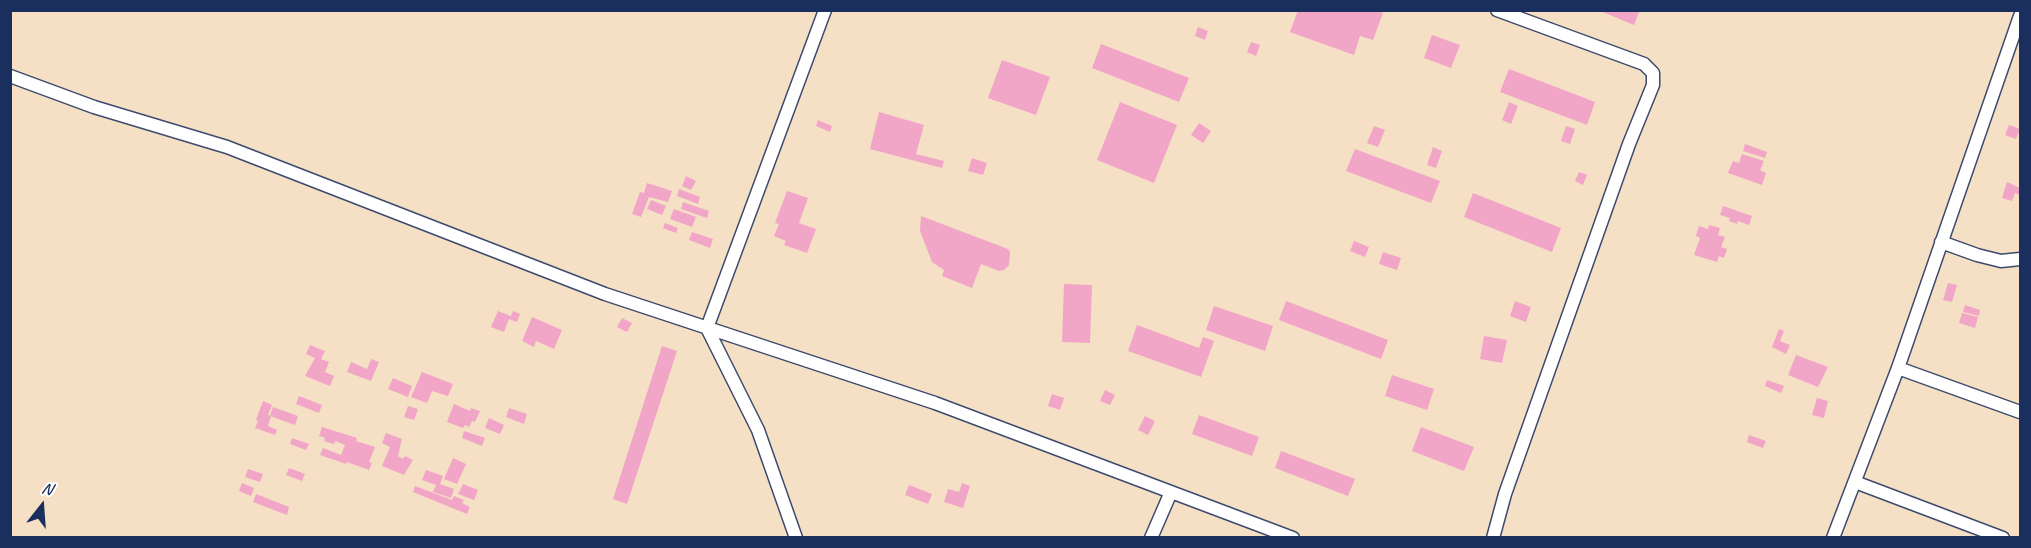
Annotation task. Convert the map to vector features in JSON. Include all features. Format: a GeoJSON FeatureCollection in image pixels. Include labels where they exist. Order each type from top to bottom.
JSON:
{"type":"FeatureCollection","features":[{"type":"Feature","properties":{"kind":"street"},"geometry":{"type":"LineString","coordinates":[[796,537],[758,430],[707,328],[825,10]]}},
{"type":"Feature","properties":{"kind":"street"},"geometry":{"type":"LineString","coordinates":[[1493,537],[1509,483],[1625,155],[1653,85],[1653,74],[1644,64],[1497,10]]}},
{"type":"Feature","properties":{"kind":"street"},"geometry":{"type":"LineString","coordinates":[[1833,537],[1898,368],[1941,242],[2016,40],[2020,16]]}},
{"type":"Feature","properties":{"kind":"street"},"geometry":{"type":"LineString","coordinates":[[10,76],[94,107],[226,147],[605,294],[935,403],[1293,537]]}},
{"type":"Feature","properties":{"kind":"street"},"geometry":{"type":"LineString","coordinates":[[1941,242],[2001,261],[2020,259]]}},
{"type":"Feature","properties":{"kind":"street"},"geometry":{"type":"LineString","coordinates":[[1898,368],[2020,412]]}},
{"type":"Feature","properties":{"kind":"street"},"geometry":{"type":"LineString","coordinates":[[1855,482],[2003,537]]}},
{"type":"Feature","properties":{"kind":"street"},"geometry":{"type":"LineString","coordinates":[[1151,537],[1171,492]]}},
{"type":"Feature","properties":{"kind":"building"},"geometry":{"type":"Polygon","coordinates":[[[1298,10],[1375,10],[1383,13],[1373,40],[1360,36],[1354,55],[1290,32],[1298,10]]]}},
{"type":"Feature","properties":{"kind":"building"},"geometry":{"type":"Polygon","coordinates":[[[1598,10],[1640,10],[1634,25],[1598,10]]]}},
{"type":"Feature","properties":{"kind":"building"},"geometry":{"type":"Polygon","coordinates":[[[1198,27],[1208,31],[1205,40],[1195,36],[1198,27]]]}},
{"type":"Feature","properties":{"kind":"building"},"geometry":{"type":"Polygon","coordinates":[[[1432,35],[1460,45],[1451,68],[1424,58],[1432,35]]]}},
{"type":"Feature","properties":{"kind":"building"},"geometry":{"type":"Polygon","coordinates":[[[1251,42],[1260,45],[1256,56],[1247,52],[1251,42]]]}},
{"type":"Feature","properties":{"kind":"building"},"geometry":{"type":"Polygon","coordinates":[[[1101,44],[1189,78],[1179,102],[1092,68],[1101,44]]]}},
{"type":"Feature","properties":{"kind":"building"},"geometry":{"type":"Polygon","coordinates":[[[1002,60],[1050,77],[1036,115],[988,98],[1002,60]]]}},
{"type":"Feature","properties":{"kind":"building"},"geometry":{"type":"Polygon","coordinates":[[[1509,69],[1595,102],[1587,125],[1500,92],[1509,69]]]}},
{"type":"Feature","properties":{"kind":"building"},"geometry":{"type":"Polygon","coordinates":[[[1120,102],[1177,125],[1154,183],[1097,160],[1120,102]]]}},
{"type":"Feature","properties":{"kind":"building"},"geometry":{"type":"Polygon","coordinates":[[[1509,102],[1518,106],[1511,124],[1502,120],[1509,102]]]}},
{"type":"Feature","properties":{"kind":"building"},"geometry":{"type":"Polygon","coordinates":[[[879,112],[924,125],[916,154],[944,161],[942,168],[870,149],[879,112]]]}},
{"type":"Feature","properties":{"kind":"building"},"geometry":{"type":"Polygon","coordinates":[[[818,120],[832,126],[830,132],[816,126],[818,120]]]}},
{"type":"Feature","properties":{"kind":"building"},"geometry":{"type":"Polygon","coordinates":[[[1199,123],[1211,131],[1203,143],[1191,135],[1199,123]]]}},
{"type":"Feature","properties":{"kind":"building"},"geometry":{"type":"Polygon","coordinates":[[[2009,125],[2020,129],[2016,139],[2005,135],[2009,125]]]}},
{"type":"Feature","properties":{"kind":"building"},"geometry":{"type":"Polygon","coordinates":[[[1374,126],[1385,130],[1378,147],[1367,143],[1374,126]]]}},
{"type":"Feature","properties":{"kind":"building"},"geometry":{"type":"Polygon","coordinates":[[[1566,126],[1575,129],[1570,144],[1561,141],[1566,126]]]}},
{"type":"Feature","properties":{"kind":"building"},"geometry":{"type":"Polygon","coordinates":[[[1745,144],[1767,152],[1765,158],[1743,151],[1745,144]]]}},
{"type":"Feature","properties":{"kind":"building"},"geometry":{"type":"Polygon","coordinates":[[[1433,147],[1442,151],[1436,168],[1427,165],[1433,147]]]}},
{"type":"Feature","properties":{"kind":"building"},"geometry":{"type":"Polygon","coordinates":[[[1355,149],[1440,181],[1431,203],[1346,171],[1355,149]]]}},
{"type":"Feature","properties":{"kind":"building"},"geometry":{"type":"Polygon","coordinates":[[[1742,154],[1764,161],[1760,170],[1766,173],[1762,185],[1728,173],[1733,161],[1739,163],[1742,154]]]}},
{"type":"Feature","properties":{"kind":"building"},"geometry":{"type":"Polygon","coordinates":[[[972,158],[987,163],[983,175],[968,171],[972,158]]]}},
{"type":"Feature","properties":{"kind":"building"},"geometry":{"type":"Polygon","coordinates":[[[1579,172],[1587,175],[1583,185],[1575,181],[1579,172]]]}},
{"type":"Feature","properties":{"kind":"building"},"geometry":{"type":"Polygon","coordinates":[[[686,176],[696,181],[691,190],[682,186],[686,176]]]}},
{"type":"Feature","properties":{"kind":"building"},"geometry":{"type":"Polygon","coordinates":[[[2007,182],[2020,188],[2020,195],[2015,193],[2012,201],[2002,198],[2007,182]]]}},
{"type":"Feature","properties":{"kind":"building"},"geometry":{"type":"Polygon","coordinates":[[[647,183],[672,191],[668,202],[649,197],[641,217],[632,214],[640,192],[644,193],[647,183]]]}},
{"type":"Feature","properties":{"kind":"building"},"geometry":{"type":"Polygon","coordinates":[[[679,189],[700,197],[698,204],[677,196],[679,189]]]}},
{"type":"Feature","properties":{"kind":"building"},"geometry":{"type":"Polygon","coordinates":[[[787,191],[808,198],[799,223],[816,229],[807,253],[784,245],[786,241],[774,236],[779,224],[775,223],[787,191]]]}},
{"type":"Feature","properties":{"kind":"building"},"geometry":{"type":"Polygon","coordinates":[[[1473,193],[1561,228],[1552,252],[1464,217],[1473,193]]]}},
{"type":"Feature","properties":{"kind":"building"},"geometry":{"type":"Polygon","coordinates":[[[651,200],[666,206],[662,215],[647,209],[651,200]]]}},
{"type":"Feature","properties":{"kind":"building"},"geometry":{"type":"Polygon","coordinates":[[[683,202],[709,211],[707,218],[681,209],[683,202]]]}},
{"type":"Feature","properties":{"kind":"building"},"geometry":{"type":"Polygon","coordinates":[[[1723,206],[1752,216],[1749,225],[1738,221],[1737,224],[1729,221],[1730,218],[1720,215],[1723,206]]]}},
{"type":"Feature","properties":{"kind":"building"},"geometry":{"type":"Polygon","coordinates":[[[674,209],[696,217],[692,227],[670,219],[674,209]]]}},
{"type":"Feature","properties":{"kind":"building"},"geometry":{"type":"Polygon","coordinates":[[[921,216],[1008,249],[1010,252],[1009,265],[999,271],[981,264],[972,288],[942,276],[944,270],[932,262],[920,231],[921,216]]]}},
{"type":"Feature","properties":{"kind":"building"},"geometry":{"type":"Polygon","coordinates":[[[665,223],[678,228],[676,233],[663,228],[665,223]]]}},
{"type":"Feature","properties":{"kind":"building"},"geometry":{"type":"Polygon","coordinates":[[[1709,225],[1720,228],[1718,235],[1725,237],[1721,247],[1727,249],[1724,258],[1719,256],[1717,262],[1694,255],[1700,238],[1696,236],[1699,226],[1708,229],[1709,225]]]}},
{"type":"Feature","properties":{"kind":"building"},"geometry":{"type":"Polygon","coordinates":[[[692,232],[713,239],[710,248],[689,240],[692,232]]]}},
{"type":"Feature","properties":{"kind":"building"},"geometry":{"type":"Polygon","coordinates":[[[1354,241],[1369,247],[1365,257],[1350,251],[1354,241]]]}},
{"type":"Feature","properties":{"kind":"building"},"geometry":{"type":"Polygon","coordinates":[[[1383,252],[1401,258],[1397,270],[1379,264],[1383,252]]]}},
{"type":"Feature","properties":{"kind":"building"},"geometry":{"type":"Polygon","coordinates":[[[1948,283],[1957,285],[1952,302],[1943,300],[1948,283]]]}},
{"type":"Feature","properties":{"kind":"building"},"geometry":{"type":"Polygon","coordinates":[[[1064,284],[1092,285],[1090,343],[1062,342],[1064,284]]]}},
{"type":"Feature","properties":{"kind":"building"},"geometry":{"type":"Polygon","coordinates":[[[1286,301],[1388,340],[1381,359],[1279,320],[1286,301]]]}},
{"type":"Feature","properties":{"kind":"building"},"geometry":{"type":"Polygon","coordinates":[[[1515,301],[1531,307],[1526,322],[1510,316],[1515,301]]]}},
{"type":"Feature","properties":{"kind":"building"},"geometry":{"type":"Polygon","coordinates":[[[1965,305],[1980,310],[1979,316],[1963,312],[1965,305]]]}},
{"type":"Feature","properties":{"kind":"building"},"geometry":{"type":"Polygon","coordinates":[[[1214,306],[1273,326],[1265,351],[1206,330],[1214,306]]]}},
{"type":"Feature","properties":{"kind":"building"},"geometry":{"type":"Polygon","coordinates":[[[498,311],[511,316],[513,311],[520,314],[517,322],[509,319],[504,332],[491,327],[498,311]]]}},
{"type":"Feature","properties":{"kind":"building"},"geometry":{"type":"Polygon","coordinates":[[[1962,313],[1978,317],[1975,328],[1959,323],[1962,313]]]}},
{"type":"Feature","properties":{"kind":"building"},"geometry":{"type":"Polygon","coordinates":[[[532,317],[562,330],[554,349],[536,341],[534,347],[522,341],[532,317]]]}},
{"type":"Feature","properties":{"kind":"building"},"geometry":{"type":"Polygon","coordinates":[[[622,318],[632,323],[627,332],[617,327],[622,318]]]}},
{"type":"Feature","properties":{"kind":"building"},"geometry":{"type":"Polygon","coordinates":[[[1137,325],[1199,348],[1203,337],[1214,341],[1201,377],[1128,351],[1137,325]]]}},
{"type":"Feature","properties":{"kind":"building"},"geometry":{"type":"Polygon","coordinates":[[[1779,329],[1784,331],[1780,341],[1790,345],[1786,354],[1772,347],[1779,329]]]}},
{"type":"Feature","properties":{"kind":"building"},"geometry":{"type":"Polygon","coordinates":[[[1484,336],[1507,340],[1502,363],[1480,359],[1484,336]]]}},
{"type":"Feature","properties":{"kind":"building"},"geometry":{"type":"Polygon","coordinates":[[[310,345],[325,351],[321,359],[329,362],[325,372],[334,376],[330,386],[305,376],[315,358],[306,354],[310,345]]]}},
{"type":"Feature","properties":{"kind":"building"},"geometry":{"type":"Polygon","coordinates":[[[662,346],[677,351],[627,504],[613,499],[662,346]]]}},
{"type":"Feature","properties":{"kind":"building"},"geometry":{"type":"Polygon","coordinates":[[[1796,355],[1828,367],[1818,387],[1788,375],[1796,355]]]}},
{"type":"Feature","properties":{"kind":"building"},"geometry":{"type":"Polygon","coordinates":[[[371,359],[379,362],[371,381],[347,372],[351,362],[367,369],[371,359]]]}},
{"type":"Feature","properties":{"kind":"building"},"geometry":{"type":"Polygon","coordinates":[[[422,372],[453,384],[448,396],[432,391],[427,403],[411,397],[422,372]]]}},
{"type":"Feature","properties":{"kind":"building"},"geometry":{"type":"Polygon","coordinates":[[[1392,375],[1434,389],[1427,410],[1385,396],[1392,375]]]}},
{"type":"Feature","properties":{"kind":"building"},"geometry":{"type":"Polygon","coordinates":[[[393,378],[412,386],[408,397],[388,389],[393,378]]]}},
{"type":"Feature","properties":{"kind":"building"},"geometry":{"type":"Polygon","coordinates":[[[1767,380],[1784,386],[1781,393],[1765,386],[1767,380]]]}},
{"type":"Feature","properties":{"kind":"building"},"geometry":{"type":"Polygon","coordinates":[[[1105,390],[1115,395],[1110,405],[1100,401],[1105,390]]]}},
{"type":"Feature","properties":{"kind":"building"},"geometry":{"type":"Polygon","coordinates":[[[1052,394],[1064,398],[1060,410],[1048,406],[1052,394]]]}},
{"type":"Feature","properties":{"kind":"building"},"geometry":{"type":"Polygon","coordinates":[[[299,396],[322,405],[319,413],[296,404],[299,396]]]}},
{"type":"Feature","properties":{"kind":"building"},"geometry":{"type":"Polygon","coordinates":[[[1817,398],[1828,401],[1824,418],[1812,415],[1817,398]]]}},
{"type":"Feature","properties":{"kind":"building"},"geometry":{"type":"Polygon","coordinates":[[[263,401],[272,405],[268,415],[271,416],[268,426],[277,430],[275,435],[255,428],[263,401]]]}},
{"type":"Feature","properties":{"kind":"building"},"geometry":{"type":"Polygon","coordinates":[[[454,404],[470,411],[471,408],[480,411],[475,422],[472,421],[469,427],[465,425],[463,428],[447,422],[454,404]]]}},
{"type":"Feature","properties":{"kind":"building"},"geometry":{"type":"Polygon","coordinates":[[[408,406],[418,409],[414,420],[404,417],[408,406]]]}},
{"type":"Feature","properties":{"kind":"building"},"geometry":{"type":"Polygon","coordinates":[[[273,407],[298,416],[295,425],[270,416],[273,407]]]}},
{"type":"Feature","properties":{"kind":"building"},"geometry":{"type":"Polygon","coordinates":[[[509,408],[527,414],[524,424],[506,417],[509,408]]]}},
{"type":"Feature","properties":{"kind":"building"},"geometry":{"type":"Polygon","coordinates":[[[1199,415],[1259,437],[1252,456],[1192,434],[1199,415]]]}},
{"type":"Feature","properties":{"kind":"building"},"geometry":{"type":"Polygon","coordinates":[[[1145,416],[1155,421],[1148,435],[1138,430],[1145,416]]]}},
{"type":"Feature","properties":{"kind":"building"},"geometry":{"type":"Polygon","coordinates":[[[489,418],[504,425],[500,434],[485,428],[489,418]]]}},
{"type":"Feature","properties":{"kind":"building"},"geometry":{"type":"Polygon","coordinates":[[[322,427],[357,438],[356,441],[375,447],[369,462],[372,463],[369,470],[320,455],[323,448],[341,455],[345,445],[335,441],[334,444],[324,441],[325,438],[319,436],[322,427]]]}},
{"type":"Feature","properties":{"kind":"building"},"geometry":{"type":"Polygon","coordinates":[[[1421,427],[1474,447],[1464,471],[1412,451],[1421,427]]]}},
{"type":"Feature","properties":{"kind":"building"},"geometry":{"type":"Polygon","coordinates":[[[464,431],[485,438],[482,446],[462,438],[464,431]]]}},
{"type":"Feature","properties":{"kind":"building"},"geometry":{"type":"Polygon","coordinates":[[[386,433],[402,439],[398,456],[403,459],[405,456],[413,460],[404,475],[382,466],[390,447],[382,443],[386,433]]]}},
{"type":"Feature","properties":{"kind":"building"},"geometry":{"type":"Polygon","coordinates":[[[1749,435],[1766,441],[1763,448],[1747,442],[1749,435]]]}},
{"type":"Feature","properties":{"kind":"building"},"geometry":{"type":"Polygon","coordinates":[[[292,438],[309,444],[306,450],[290,444],[292,438]]]}},
{"type":"Feature","properties":{"kind":"building"},"geometry":{"type":"Polygon","coordinates":[[[1281,451],[1355,479],[1348,496],[1275,468],[1281,451]]]}},
{"type":"Feature","properties":{"kind":"building"},"geometry":{"type":"Polygon","coordinates":[[[453,458],[466,464],[457,484],[444,479],[453,458]]]}},
{"type":"Feature","properties":{"kind":"building"},"geometry":{"type":"Polygon","coordinates":[[[289,468],[305,474],[302,481],[286,475],[289,468]]]}},
{"type":"Feature","properties":{"kind":"building"},"geometry":{"type":"Polygon","coordinates":[[[248,469],[263,474],[260,482],[245,477],[248,469]]]}},
{"type":"Feature","properties":{"kind":"building"},"geometry":{"type":"Polygon","coordinates":[[[426,470],[443,476],[440,484],[454,489],[451,498],[433,492],[436,485],[422,480],[426,470]]]}},
{"type":"Feature","properties":{"kind":"building"},"geometry":{"type":"Polygon","coordinates":[[[242,483],[254,488],[251,496],[239,491],[242,483]]]}},
{"type":"Feature","properties":{"kind":"building"},"geometry":{"type":"Polygon","coordinates":[[[962,483],[970,486],[963,508],[944,502],[948,489],[959,492],[962,483]]]}},
{"type":"Feature","properties":{"kind":"building"},"geometry":{"type":"Polygon","coordinates":[[[463,484],[478,490],[474,500],[458,494],[463,484]]]}},
{"type":"Feature","properties":{"kind":"building"},"geometry":{"type":"Polygon","coordinates":[[[909,485],[932,494],[928,504],[905,495],[909,485]]]}},
{"type":"Feature","properties":{"kind":"building"},"geometry":{"type":"Polygon","coordinates":[[[415,486],[452,500],[454,496],[464,500],[462,503],[470,507],[467,514],[413,492],[415,486]]]}},
{"type":"Feature","properties":{"kind":"building"},"geometry":{"type":"Polygon","coordinates":[[[256,494],[289,507],[287,515],[253,502],[256,494]]]}}]}
